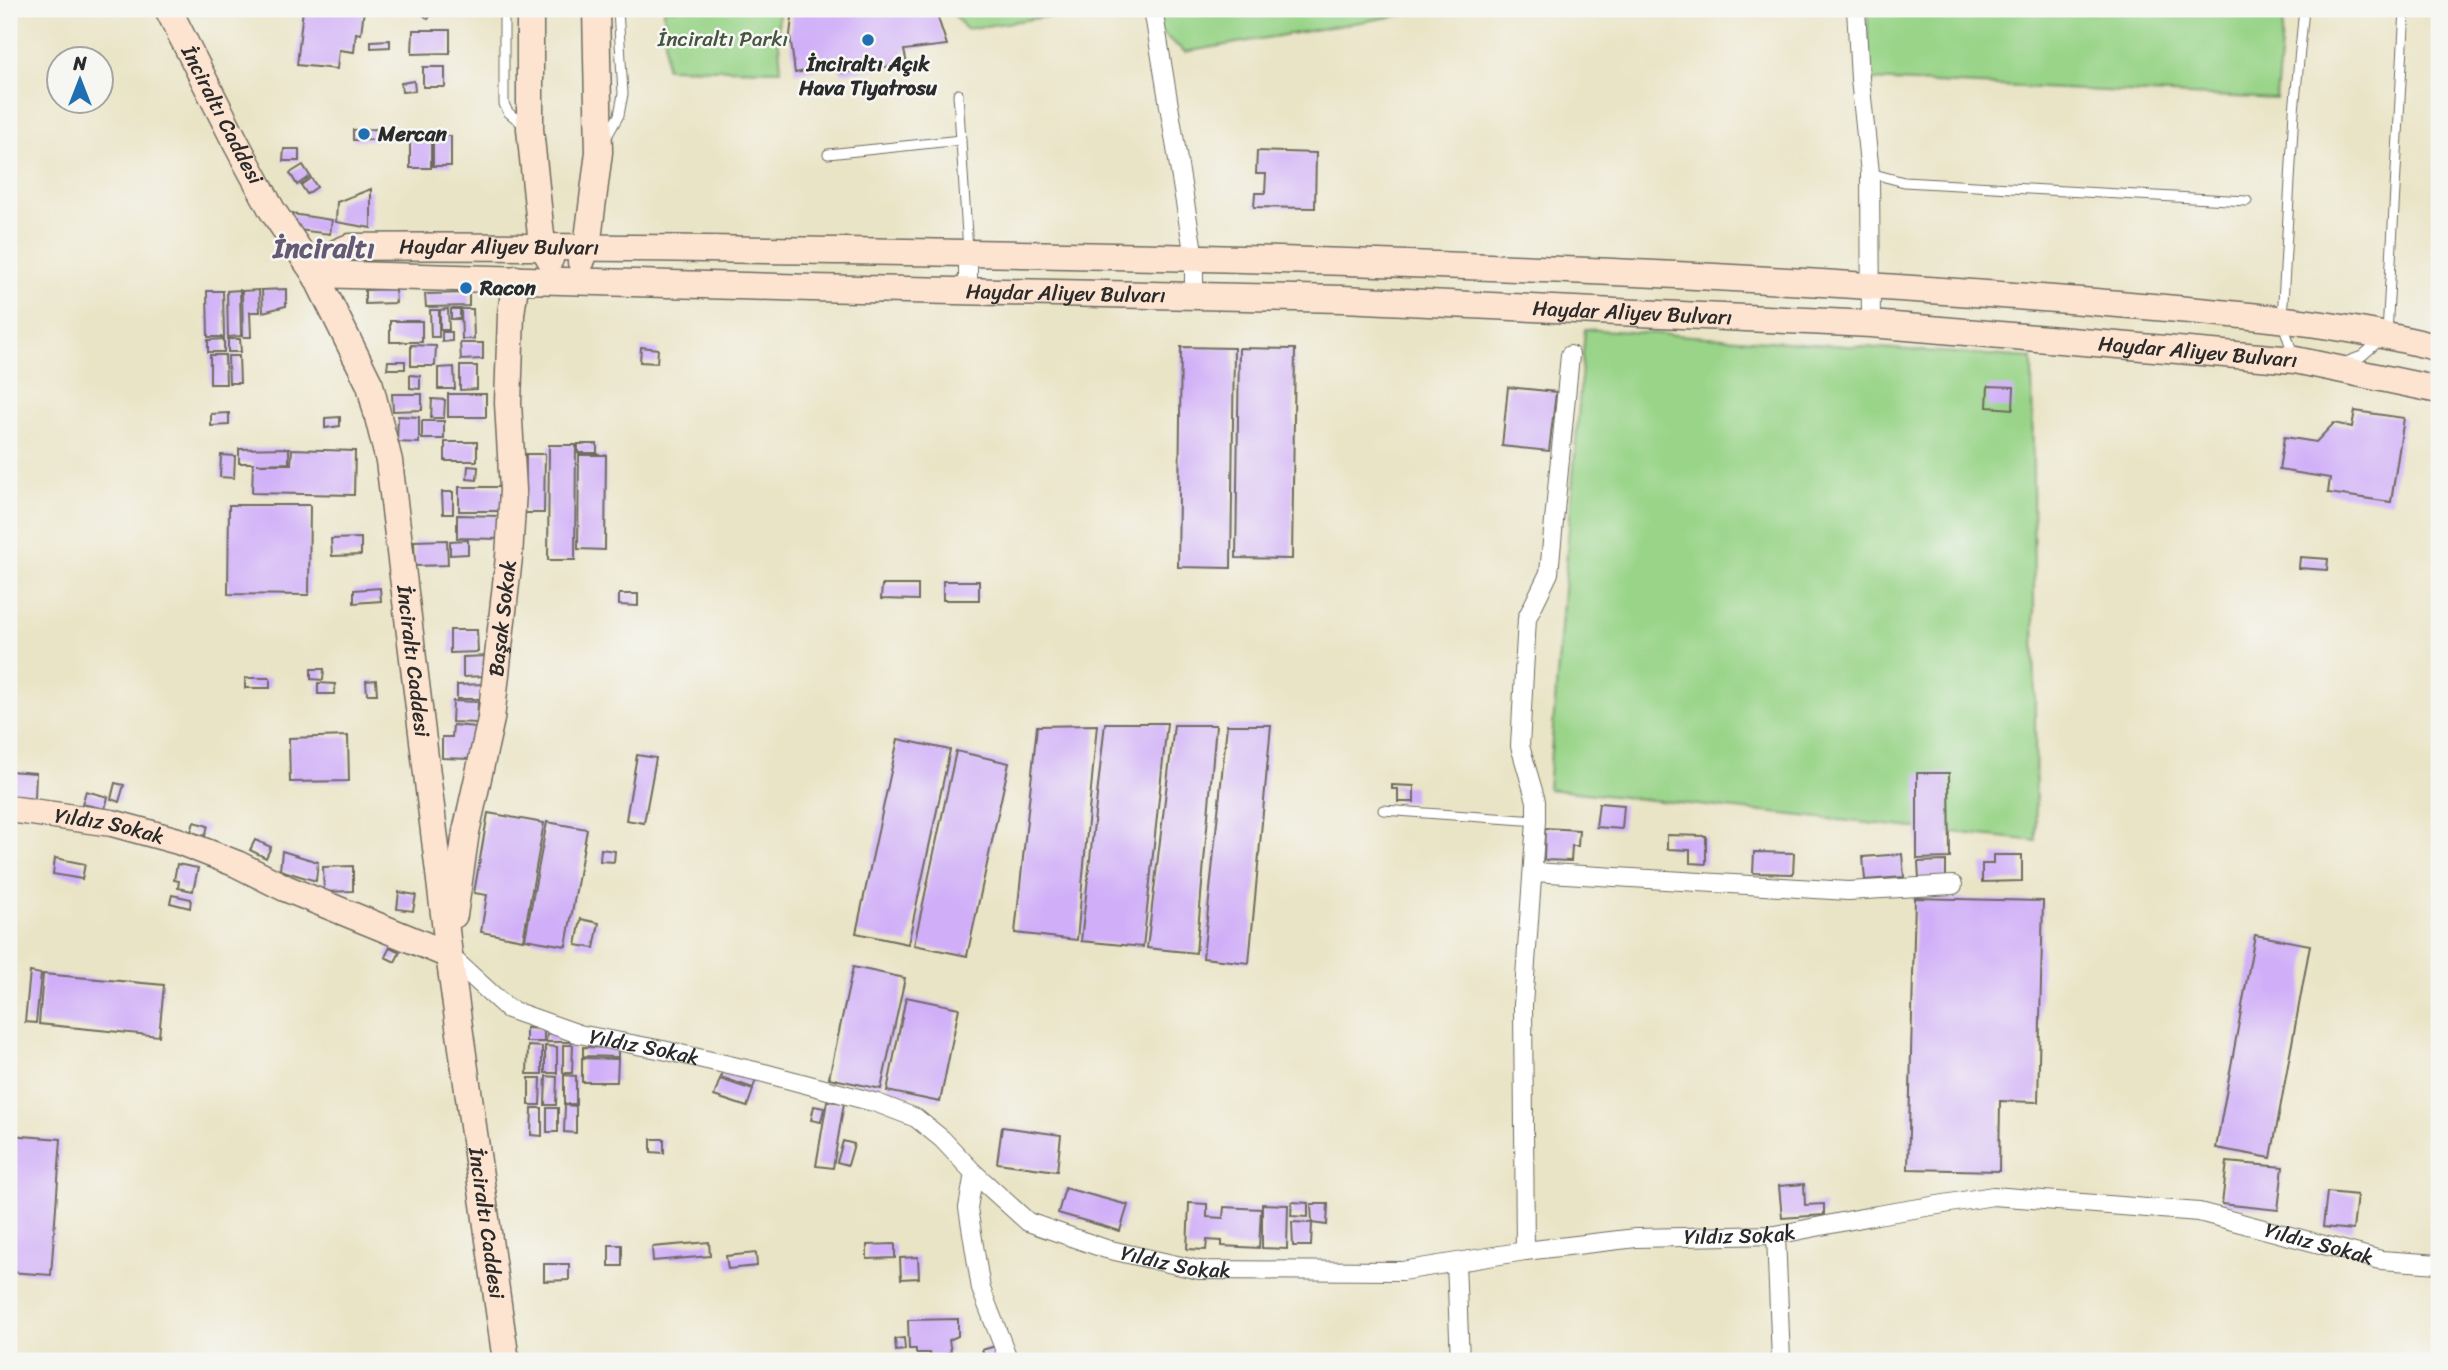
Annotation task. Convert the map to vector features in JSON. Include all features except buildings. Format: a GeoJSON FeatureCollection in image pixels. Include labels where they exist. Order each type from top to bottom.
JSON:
{"type":"FeatureCollection","features":[{"type":"Feature","properties":{"kind":"main road","name":"İnciraltı Caddesi"},"geometry":{"type":"LineString","coordinates":[[169,9],[272,210],[315,274],[370,385],[389,460],[449,955],[506,1361]]}},
{"type":"Feature","properties":{"kind":"main road"},"geometry":{"type":"LineString","coordinates":[[530,9],[530,129],[541,245],[570,282],[587,247],[599,152],[596,9]]}},
{"type":"Feature","properties":{"kind":"main road","name":"Haydar Aliyev Bulvarı"},"geometry":{"type":"LineString","coordinates":[[315,274],[338,252],[350,247],[541,245],[1194,257],[1559,269],[1872,285],[2150,307],[2387,334],[2439,348]]}},
{"type":"Feature","properties":{"kind":"main road","name":"Haydar Aliyev Bulvarı"},"geometry":{"type":"LineString","coordinates":[[315,274],[1343,299],[1871,324],[2295,360],[2439,390]]}},
{"type":"Feature","properties":{"kind":"main road","name":"Başak Sokak"},"geometry":{"type":"LineString","coordinates":[[449,955],[466,832],[491,719],[509,557],[513,490],[508,403],[511,314],[516,279]]}},
{"type":"Feature","properties":{"kind":"main road","name":"Yıldız Sokak"},"geometry":{"type":"LineString","coordinates":[[9,809],[112,823],[178,841],[449,955]]}},
{"type":"Feature","properties":{"kind":"street"},"geometry":{"type":"LineString","coordinates":[[1153,9],[1194,257],[1194,296]]}},
{"type":"Feature","properties":{"kind":"street"},"geometry":{"type":"LineString","coordinates":[[1856,9],[1870,173],[1871,324]]}},
{"type":"Feature","properties":{"kind":"street"},"geometry":{"type":"LineString","coordinates":[[968,253],[968,291]]}},
{"type":"Feature","properties":{"kind":"street"},"geometry":{"type":"LineString","coordinates":[[1525,1251],[1522,1005],[1536,821],[1535,801],[1520,746],[1527,618],[1549,572],[1570,355]]}},
{"type":"Feature","properties":{"kind":"street"},"geometry":{"type":"LineString","coordinates":[[1533,872],[1848,891],[1953,885]]}},
{"type":"Feature","properties":{"kind":"street","name":"Yıldız Sokak"},"geometry":{"type":"LineString","coordinates":[[449,955],[508,1009],[579,1034],[764,1073],[877,1103],[916,1118],[942,1139],[974,1173],[1028,1222],[1106,1249],[1199,1270],[1402,1271],[1525,1251],[1636,1238],[1776,1236],[1877,1215],[1993,1196],[2199,1212],[2381,1260],[2439,1264]]}},
{"type":"Feature","properties":{"kind":"street"},"geometry":{"type":"LineString","coordinates":[[974,1173],[968,1208],[981,1289],[1009,1361]]}},
{"type":"Feature","properties":{"kind":"street"},"geometry":{"type":"LineString","coordinates":[[1776,1236],[1781,1361]]}},
{"type":"Feature","properties":{"kind":"street"},"geometry":{"type":"LineString","coordinates":[[1456,1263],[1460,1361]]}},
{"type":"Feature","properties":{"kind":"lane"},"geometry":{"type":"LineString","coordinates":[[505,9],[504,104],[508,112],[530,129]]}},
{"type":"Feature","properties":{"kind":"lane"},"geometry":{"type":"LineString","coordinates":[[599,152],[619,115],[622,102],[618,9]]}},
{"type":"Feature","properties":{"kind":"lane"},"geometry":{"type":"LineString","coordinates":[[2295,360],[2282,320],[2294,111],[2304,9]]}},
{"type":"Feature","properties":{"kind":"lane"},"geometry":{"type":"LineString","coordinates":[[2327,367],[2362,356],[2387,334],[2405,9]]}},
{"type":"Feature","properties":{"kind":"lane"},"geometry":{"type":"LineString","coordinates":[[958,94],[968,253]]}},
{"type":"Feature","properties":{"kind":"lane"},"geometry":{"type":"LineString","coordinates":[[828,154],[961,140]]}},
{"type":"Feature","properties":{"kind":"lane"},"geometry":{"type":"LineString","coordinates":[[1870,173],[1904,182],[2247,201]]}},
{"type":"Feature","properties":{"kind":"lane"},"geometry":{"type":"LineString","coordinates":[[1383,810],[1536,821]]}},
{"type":"Feature","properties":{"kind":"green space","name":"İnciraltı Parkı"},"geometry":{"type":"Polygon","coordinates":[[[664,9],[779,9],[781,70],[666,68],[664,9]]]}},
{"type":"Feature","properties":{"kind":"green space"},"geometry":{"type":"Polygon","coordinates":[[[949,9],[1098,9],[966,29],[949,9]]]}},
{"type":"Feature","properties":{"kind":"green space"},"geometry":{"type":"Polygon","coordinates":[[[1132,9],[1436,9],[1185,52],[1132,9]]]}},
{"type":"Feature","properties":{"kind":"green space"},"geometry":{"type":"Polygon","coordinates":[[[1867,9],[2284,9],[2276,99],[1870,80],[1867,9]]]}},
{"type":"Feature","properties":{"kind":"green space"},"geometry":{"type":"Polygon","coordinates":[[[1585,329],[2032,358],[2036,841],[1548,789],[1585,329]]]}},
{"type":"Feature","properties":{"kind":"place","name":"İnciraltı Açık Hava Tiyatrosu"},"geometry":{"type":"Point","coordinates":[868,40]}},
{"type":"Feature","properties":{"kind":"place","name":"Mercan"},"geometry":{"type":"Point","coordinates":[364,134]}},
{"type":"Feature","properties":{"kind":"place","name":"Racon"},"geometry":{"type":"Point","coordinates":[466,288]}},
{"type":"Feature","properties":{"kind":"district","name":"İnciraltı"},"geometry":{"type":"Point","coordinates":[324,247]}}]}
